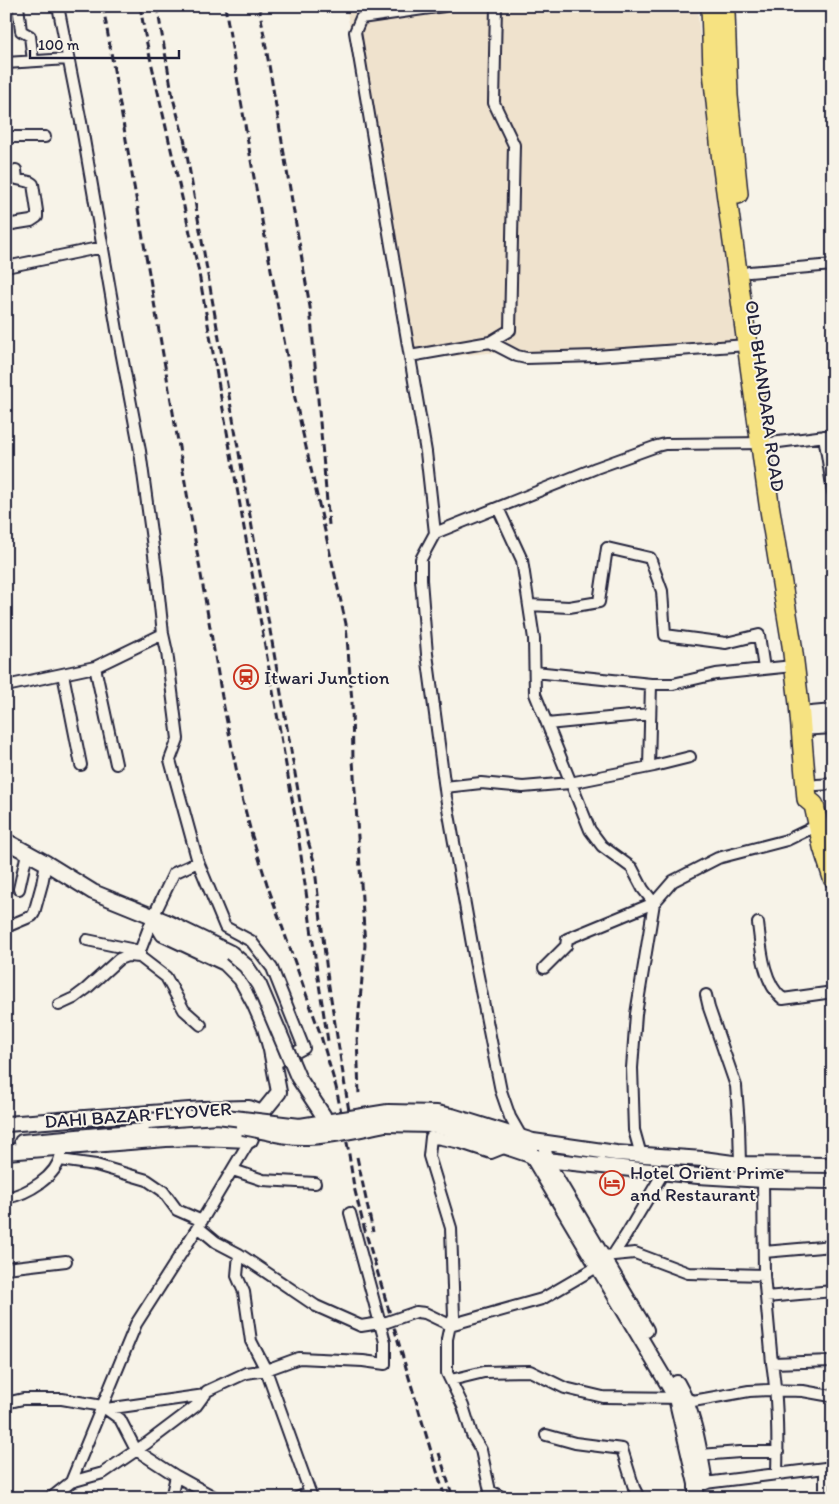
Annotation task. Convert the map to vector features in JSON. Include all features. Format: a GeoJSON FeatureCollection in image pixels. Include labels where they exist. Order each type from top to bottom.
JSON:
{"type":"FeatureCollection","features":[{"type":"Feature","properties":{"kind":"highway"},"geometry":{"type":"LineString","coordinates":[[711,6],[713,71],[722,162],[740,247],[747,345],[766,443],[794,666],[805,721]]}},
{"type":"Feature","properties":{"kind":"highway","name":"OLD BHANDARA ROAD"},"geometry":{"type":"LineString","coordinates":[[724,6],[728,96],[738,194],[740,247],[749,272],[766,443],[806,662],[805,721],[816,764],[819,785],[818,797],[814,805],[818,825]]}},
{"type":"Feature","properties":{"kind":"highway"},"geometry":{"type":"LineString","coordinates":[[818,825],[833,878]]}},
{"type":"Feature","properties":{"kind":"street"},"geometry":{"type":"LineString","coordinates":[[18,6],[21,31],[30,36],[32,61]]}},
{"type":"Feature","properties":{"kind":"street"},"geometry":{"type":"LineString","coordinates":[[58,6],[81,122],[140,452],[178,739],[170,760],[198,862],[225,927],[251,942],[272,968],[304,1048],[274,1064]]}},
{"type":"Feature","properties":{"kind":"street"},"geometry":{"type":"LineString","coordinates":[[444,6],[362,18],[356,32],[404,310],[426,452],[436,533],[421,559],[427,654],[445,787],[475,961],[501,1091],[510,1117],[533,1141],[538,1158],[603,1260],[681,1398],[695,1456],[699,1488],[705,1498]]}},
{"type":"Feature","properties":{"kind":"street"},"geometry":{"type":"LineString","coordinates":[[410,356],[490,342],[510,330],[514,145],[494,104],[496,6]]}},
{"type":"Feature","properties":{"kind":"street"},"geometry":{"type":"LineString","coordinates":[[6,63],[68,59]]}},
{"type":"Feature","properties":{"kind":"street"},"geometry":{"type":"LineString","coordinates":[[6,137],[45,137]]}},
{"type":"Feature","properties":{"kind":"street"},"geometry":{"type":"LineString","coordinates":[[6,225],[31,221],[37,217],[33,184],[18,179],[16,170]]}},
{"type":"Feature","properties":{"kind":"street"},"geometry":{"type":"LineString","coordinates":[[6,267],[103,247]]}},
{"type":"Feature","properties":{"kind":"street"},"geometry":{"type":"LineString","coordinates":[[749,272],[833,265]]}},
{"type":"Feature","properties":{"kind":"street"},"geometry":{"type":"LineString","coordinates":[[490,342],[517,356],[526,358],[596,356],[747,345]]}},
{"type":"Feature","properties":{"kind":"street"},"geometry":{"type":"LineString","coordinates":[[436,533],[596,468],[665,444],[766,443],[828,436],[833,492]]}},
{"type":"Feature","properties":{"kind":"street"},"geometry":{"type":"LineString","coordinates":[[498,508],[522,560],[534,639],[535,694],[590,830],[602,846],[632,868],[643,889],[654,903],[636,1014],[632,1068],[634,1130],[641,1155]]}},
{"type":"Feature","properties":{"kind":"street"},"geometry":{"type":"LineString","coordinates":[[529,605],[569,607],[599,602],[607,548],[650,558],[662,591],[664,635],[726,643],[759,635],[764,669]]}},
{"type":"Feature","properties":{"kind":"street"},"geometry":{"type":"LineString","coordinates":[[6,686],[95,667],[163,634]]}},
{"type":"Feature","properties":{"kind":"street"},"geometry":{"type":"LineString","coordinates":[[535,672],[651,684],[673,684],[716,674],[794,666]]}},
{"type":"Feature","properties":{"kind":"street"},"geometry":{"type":"LineString","coordinates":[[95,667],[116,764]]}},
{"type":"Feature","properties":{"kind":"street"},"geometry":{"type":"LineString","coordinates":[[64,674],[81,765]]}},
{"type":"Feature","properties":{"kind":"street"},"geometry":{"type":"LineString","coordinates":[[649,767],[651,684]]}},
{"type":"Feature","properties":{"kind":"street"},"geometry":{"type":"LineString","coordinates":[[805,721],[833,712]]}},
{"type":"Feature","properties":{"kind":"street"},"geometry":{"type":"LineString","coordinates":[[547,724],[650,714]]}},
{"type":"Feature","properties":{"kind":"street"},"geometry":{"type":"LineString","coordinates":[[805,721],[833,726]]}},
{"type":"Feature","properties":{"kind":"street"},"geometry":{"type":"LineString","coordinates":[[445,787],[481,783],[524,787],[570,782],[690,757]]}},
{"type":"Feature","properties":{"kind":"street"},"geometry":{"type":"LineString","coordinates":[[544,968],[566,946],[567,940],[654,903],[673,881],[718,858],[787,840],[818,825]]}},
{"type":"Feature","properties":{"kind":"street"},"geometry":{"type":"LineString","coordinates":[[6,841],[93,892],[167,922],[231,953],[246,966],[259,985],[298,1077],[328,1128]]}},
{"type":"Feature","properties":{"kind":"street"},"geometry":{"type":"LineString","coordinates":[[19,889],[27,853]]}},
{"type":"Feature","properties":{"kind":"street"},"geometry":{"type":"LineString","coordinates":[[140,954],[153,917],[174,873],[198,862]]}},
{"type":"Feature","properties":{"kind":"street"},"geometry":{"type":"LineString","coordinates":[[6,927],[32,916],[34,913],[46,863]]}},
{"type":"Feature","properties":{"kind":"street"},"geometry":{"type":"LineString","coordinates":[[62,1498],[104,1407],[136,1324],[233,1170],[250,1140],[262,1113],[279,1092],[265,1028],[241,979],[225,963],[163,934],[153,917]]}},
{"type":"Feature","properties":{"kind":"street"},"geometry":{"type":"LineString","coordinates":[[758,923],[762,960],[774,992],[783,999],[833,992]]}},
{"type":"Feature","properties":{"kind":"street"},"geometry":{"type":"LineString","coordinates":[[87,940],[140,954],[166,977],[184,1010],[201,1025]]}},
{"type":"Feature","properties":{"kind":"street"},"geometry":{"type":"LineString","coordinates":[[59,1005],[74,998],[86,989],[119,959],[140,954]]}},
{"type":"Feature","properties":{"kind":"street"},"geometry":{"type":"LineString","coordinates":[[706,995],[736,1086],[740,1164]]}},
{"type":"Feature","properties":{"kind":"street"},"geometry":{"type":"LineString","coordinates":[[6,1124],[203,1109],[249,1108],[262,1113]]}},
{"type":"Feature","properties":{"kind":"street","name":"DAHI BAZAR FLYOVER"},"geometry":{"type":"LineString","coordinates":[[6,1143],[208,1125],[243,1127],[282,1136],[307,1137],[328,1128],[388,1112],[437,1113],[452,1116],[500,1141],[533,1141],[616,1153],[703,1159],[740,1164],[833,1165]]}},
{"type":"Feature","properties":{"kind":"street","name":"DAHI BAZAR FLYOVER"},"geometry":{"type":"LineString","coordinates":[[6,1132],[217,1116],[328,1128]]}},
{"type":"Feature","properties":{"kind":"street"},"geometry":{"type":"LineString","coordinates":[[504,1498],[490,1491],[480,1450],[472,1435],[463,1406],[448,1372],[447,1339],[454,1317],[451,1228],[429,1156],[431,1137],[461,1143],[491,1153],[500,1141],[538,1158],[663,1173],[764,1180],[833,1181]]}},
{"type":"Feature","properties":{"kind":"street"},"geometry":{"type":"LineString","coordinates":[[6,1152],[61,1154],[166,1140],[199,1138],[250,1140]]}},
{"type":"Feature","properties":{"kind":"street"},"geometry":{"type":"LineString","coordinates":[[6,1198],[16,1196],[43,1183],[61,1154]]}},
{"type":"Feature","properties":{"kind":"street"},"geometry":{"type":"LineString","coordinates":[[61,1154],[147,1180],[163,1191],[177,1210],[200,1224],[216,1242],[239,1254],[316,1306],[361,1326],[383,1322],[416,1312],[450,1325],[542,1299],[603,1260],[635,1253],[688,1273],[764,1275]]}},
{"type":"Feature","properties":{"kind":"street"},"geometry":{"type":"LineString","coordinates":[[233,1170],[263,1180],[315,1183]]}},
{"type":"Feature","properties":{"kind":"street"},"geometry":{"type":"LineString","coordinates":[[603,1260],[663,1173]]}},
{"type":"Feature","properties":{"kind":"street"},"geometry":{"type":"LineString","coordinates":[[764,1180],[764,1275],[776,1390],[777,1474]]}},
{"type":"Feature","properties":{"kind":"street"},"geometry":{"type":"LineString","coordinates":[[51,1498],[69,1484],[103,1473],[148,1443],[196,1406],[207,1392],[246,1373],[266,1370],[299,1358],[385,1364],[383,1322],[350,1213]]}},
{"type":"Feature","properties":{"kind":"street"},"geometry":{"type":"LineString","coordinates":[[764,1252],[833,1246]]}},
{"type":"Feature","properties":{"kind":"street"},"geometry":{"type":"LineString","coordinates":[[239,1254],[237,1276],[244,1292],[251,1341],[266,1370],[311,1495],[297,1498]]}},
{"type":"Feature","properties":{"kind":"street"},"geometry":{"type":"LineString","coordinates":[[6,1268],[66,1261]]}},
{"type":"Feature","properties":{"kind":"street"},"geometry":{"type":"LineString","coordinates":[[766,1297],[833,1291]]}},
{"type":"Feature","properties":{"kind":"street"},"geometry":{"type":"LineString","coordinates":[[772,1363],[833,1361]]}},
{"type":"Feature","properties":{"kind":"street"},"geometry":{"type":"LineString","coordinates":[[451,1380],[484,1372],[530,1371],[565,1388],[603,1397],[681,1398],[693,1401],[749,1391],[776,1390],[803,1391],[831,1396]]}},
{"type":"Feature","properties":{"kind":"street"},"geometry":{"type":"LineString","coordinates":[[6,1403],[23,1399],[62,1399],[104,1407],[205,1395]]}},
{"type":"Feature","properties":{"kind":"street"},"geometry":{"type":"LineString","coordinates":[[104,1407],[120,1419],[136,1450],[176,1476],[216,1498]]}},
{"type":"Feature","properties":{"kind":"street"},"geometry":{"type":"LineString","coordinates":[[546,1435],[576,1443],[622,1450],[639,1498]]}},
{"type":"Feature","properties":{"kind":"street"},"geometry":{"type":"LineString","coordinates":[[695,1456],[740,1452],[778,1452]]}},
{"type":"Feature","properties":{"kind":"street"},"geometry":{"type":"LineString","coordinates":[[699,1488],[829,1467],[825,1498]]}},
{"type":"Feature","properties":{"kind":"street"},"geometry":{"type":"LineString","coordinates":[[171,1498],[176,1476]]}},
{"type":"Feature","properties":{"kind":"shaded area"},"geometry":{"type":"Polygon","coordinates":[[[346,6],[698,6],[699,28],[737,341],[551,354],[488,353],[407,360],[346,6]]]}},
{"type":"Feature","properties":{"kind":"railway"},"geometry":{"type":"LineString","coordinates":[[103,6],[222,697],[242,798],[267,884],[320,1033],[336,1087],[354,1187],[364,1227],[445,1498]]}},
{"type":"Feature","properties":{"kind":"railway"},"geometry":{"type":"LineString","coordinates":[[140,6],[198,268],[297,827],[328,1041]]}},
{"type":"Feature","properties":{"kind":"railway"},"geometry":{"type":"LineString","coordinates":[[157,6],[173,98],[187,150]]}},
{"type":"Feature","properties":{"kind":"railway"},"geometry":{"type":"LineString","coordinates":[[225,6],[294,394],[346,624],[365,945],[357,1034],[359,1096]]}},
{"type":"Feature","properties":{"kind":"railway"},"geometry":{"type":"LineString","coordinates":[[259,6],[310,307],[329,525]]}},
{"type":"Feature","properties":{"kind":"railway"},"geometry":{"type":"LineString","coordinates":[[185,144],[300,802],[314,861],[328,980],[352,1130]]}},
{"type":"Feature","properties":{"kind":"railway"},"geometry":{"type":"LineString","coordinates":[[357,1157],[373,1232]]}},
{"type":"Feature","properties":{"kind":"railway"},"geometry":{"type":"LineString","coordinates":[[439,1453],[453,1498]]}},
{"type":"Feature","properties":{"kind":"place","name":"Itwari Junction"},"geometry":{"type":"Point","coordinates":[246,677]}},
{"type":"Feature","properties":{"kind":"place","name":"Hotel Orient Prime and Restaurant"},"geometry":{"type":"Point","coordinates":[612,1183]}}]}
